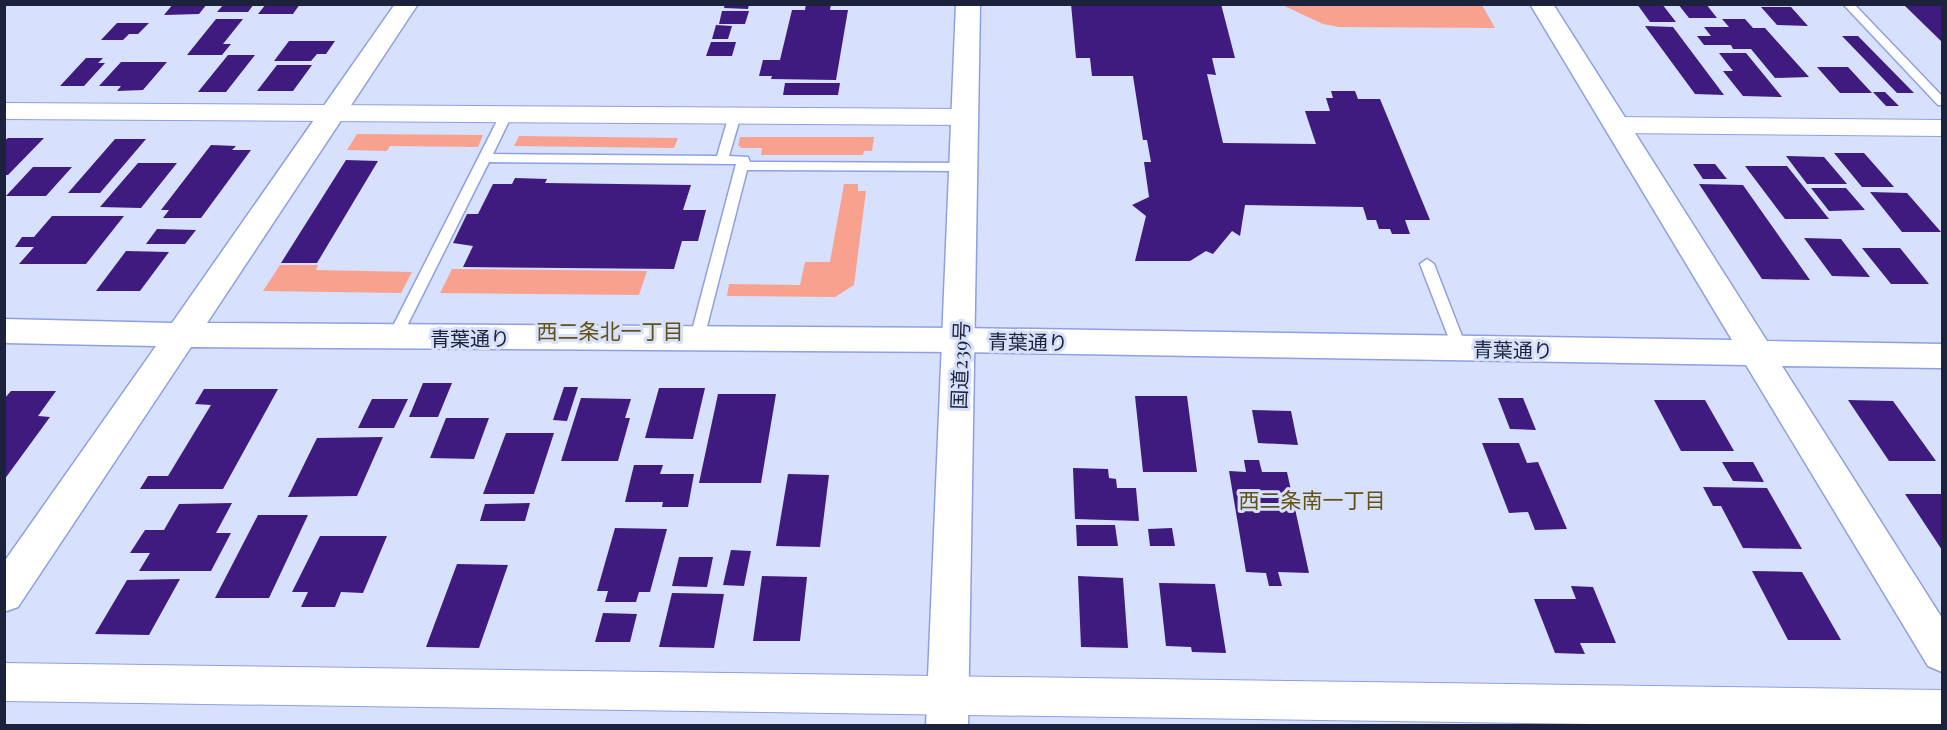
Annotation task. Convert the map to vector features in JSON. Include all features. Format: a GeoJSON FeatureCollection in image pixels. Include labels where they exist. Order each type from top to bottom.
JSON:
{"type":"FeatureCollection","features":[{"type":"Feature","properties":{"kind":"main road"},"geometry":{"type":"LineString","coordinates":[[4,595],[407,4]]}},
{"type":"Feature","properties":{"kind":"main road","name":"国道239号"},"geometry":{"type":"LineString","coordinates":[[948,710],[968,4]]}},
{"type":"Feature","properties":{"kind":"main road"},"geometry":{"type":"LineString","coordinates":[[1540,4],[1942,653]]}},
{"type":"Feature","properties":{"kind":"main road","name":"青葉通り"},"geometry":{"type":"LineString","coordinates":[[4,332],[960,340],[1942,356]]}},
{"type":"Feature","properties":{"kind":"street"},"geometry":{"type":"LineString","coordinates":[[4,111],[965,117]]}},
{"type":"Feature","properties":{"kind":"street"},"geometry":{"type":"LineString","coordinates":[[1616,125],[1942,128]]}},
{"type":"Feature","properties":{"kind":"street"},"geometry":{"type":"LineString","coordinates":[[4,682],[948,710],[1942,709]]}},
{"type":"Feature","properties":{"kind":"lane"},"geometry":{"type":"LineString","coordinates":[[1848,4],[1942,102]]}},
{"type":"Feature","properties":{"kind":"lane"},"geometry":{"type":"LineString","coordinates":[[395,336],[506,115]]}},
{"type":"Feature","properties":{"kind":"lane"},"geometry":{"type":"LineString","coordinates":[[722,160],[735,116]]}},
{"type":"Feature","properties":{"kind":"lane"},"geometry":{"type":"LineString","coordinates":[[484,158],[744,160],[698,338]]}},
{"type":"Feature","properties":{"kind":"lane"},"geometry":{"type":"LineString","coordinates":[[742,166],[964,167]]}},
{"type":"Feature","properties":{"kind":"lane"},"geometry":{"type":"LineString","coordinates":[[1427,264],[1460,349]]}},
{"type":"Feature","properties":{"kind":"shaded area"},"geometry":{"type":"Polygon","coordinates":[[[1282,5],[1482,5],[1495,28],[1339,27],[1323,24],[1282,5]]]}},
{"type":"Feature","properties":{"kind":"shaded area"},"geometry":{"type":"Polygon","coordinates":[[[357,134],[483,135],[478,147],[390,146],[387,151],[347,150],[357,134]]]}},
{"type":"Feature","properties":{"kind":"shaded area"},"geometry":{"type":"Polygon","coordinates":[[[519,136],[678,138],[674,148],[514,146],[519,136]]]}},
{"type":"Feature","properties":{"kind":"shaded area"},"geometry":{"type":"Polygon","coordinates":[[[740,137],[874,137],[872,151],[864,151],[863,155],[761,155],[762,148],[740,148],[741,146],[738,146],[740,137]]]}},
{"type":"Feature","properties":{"kind":"shaded area"},"geometry":{"type":"Polygon","coordinates":[[[844,184],[858,184],[858,191],[866,191],[854,285],[835,297],[727,296],[729,284],[800,285],[805,262],[830,262],[844,184]]]}},
{"type":"Feature","properties":{"kind":"shaded area"},"geometry":{"type":"Polygon","coordinates":[[[280,265],[318,265],[316,270],[412,272],[401,293],[263,291],[280,265]]]}},
{"type":"Feature","properties":{"kind":"shaded area"},"geometry":{"type":"Polygon","coordinates":[[[452,269],[647,271],[639,295],[440,293],[452,269]]]}},
{"type":"Feature","properties":{"kind":"building"},"geometry":{"type":"Polygon","coordinates":[[[173,4],[207,4],[199,14],[164,15],[173,4]]]}},
{"type":"Feature","properties":{"kind":"building"},"geometry":{"type":"Polygon","coordinates":[[[224,4],[254,4],[248,12],[217,12],[224,4]]]}},
{"type":"Feature","properties":{"kind":"building"},"geometry":{"type":"Polygon","coordinates":[[[266,4],[300,4],[293,14],[258,14],[266,4]]]}},
{"type":"Feature","properties":{"kind":"building"},"geometry":{"type":"Polygon","coordinates":[[[725,4],[749,4],[748,9],[724,8],[725,4]]]}},
{"type":"Feature","properties":{"kind":"building"},"geometry":{"type":"Polygon","coordinates":[[[806,4],[831,4],[830,10],[848,10],[836,80],[771,79],[772,76],[759,76],[763,60],[780,60],[792,10],[805,10],[806,4]]]}},
{"type":"Feature","properties":{"kind":"building"},"geometry":{"type":"Polygon","coordinates":[[[1071,4],[1221,4],[1235,58],[1212,58],[1216,75],[1207,74],[1223,143],[1316,144],[1305,111],[1330,111],[1326,98],[1333,98],[1331,91],[1355,91],[1358,99],[1380,99],[1430,220],[1405,220],[1410,234],[1392,234],[1390,229],[1379,229],[1376,220],[1367,220],[1363,207],[1245,205],[1240,236],[1232,231],[1213,254],[1206,251],[1190,261],[1135,261],[1146,216],[1132,205],[1149,197],[1144,162],[1151,162],[1147,140],[1143,140],[1133,76],[1092,76],[1090,58],[1076,58],[1071,4]]]}},
{"type":"Feature","properties":{"kind":"building"},"geometry":{"type":"Polygon","coordinates":[[[1637,4],[1662,4],[1676,22],[1650,22],[1637,4]]]}},
{"type":"Feature","properties":{"kind":"building"},"geometry":{"type":"Polygon","coordinates":[[[1678,4],[1706,4],[1717,18],[1689,18],[1678,4]]]}},
{"type":"Feature","properties":{"kind":"building"},"geometry":{"type":"Polygon","coordinates":[[[1903,4],[1942,4],[1942,42],[1903,4]]]}},
{"type":"Feature","properties":{"kind":"building"},"geometry":{"type":"Polygon","coordinates":[[[1761,7],[1791,7],[1808,26],[1777,25],[1761,7]]]}},
{"type":"Feature","properties":{"kind":"building"},"geometry":{"type":"Polygon","coordinates":[[[722,11],[749,11],[745,24],[719,24],[722,11]]]}},
{"type":"Feature","properties":{"kind":"building"},"geometry":{"type":"Polygon","coordinates":[[[216,19],[243,19],[223,44],[231,44],[222,55],[187,55],[216,19]]]}},
{"type":"Feature","properties":{"kind":"building"},"geometry":{"type":"Polygon","coordinates":[[[1722,19],[1745,19],[1753,28],[1765,28],[1809,77],[1775,78],[1751,49],[1733,49],[1731,45],[1704,45],[1697,36],[1711,36],[1704,27],[1729,27],[1722,19]]]}},
{"type":"Feature","properties":{"kind":"building"},"geometry":{"type":"Polygon","coordinates":[[[117,23],[149,23],[138,34],[129,34],[123,40],[101,40],[117,23]]]}},
{"type":"Feature","properties":{"kind":"building"},"geometry":{"type":"Polygon","coordinates":[[[716,25],[732,26],[728,39],[712,39],[716,25]]]}},
{"type":"Feature","properties":{"kind":"building"},"geometry":{"type":"Polygon","coordinates":[[[1645,26],[1673,27],[1724,95],[1695,94],[1645,26]]]}},
{"type":"Feature","properties":{"kind":"building"},"geometry":{"type":"Polygon","coordinates":[[[1842,36],[1858,36],[1914,93],[1897,93],[1842,36]]]}},
{"type":"Feature","properties":{"kind":"building"},"geometry":{"type":"Polygon","coordinates":[[[289,41],[335,41],[326,54],[317,54],[311,61],[274,61],[289,41]]]}},
{"type":"Feature","properties":{"kind":"building"},"geometry":{"type":"Polygon","coordinates":[[[711,42],[736,42],[732,56],[706,56],[711,42]]]}},
{"type":"Feature","properties":{"kind":"building"},"geometry":{"type":"Polygon","coordinates":[[[1719,53],[1746,53],[1782,97],[1743,96],[1723,71],[1733,71],[1719,53]]]}},
{"type":"Feature","properties":{"kind":"building"},"geometry":{"type":"Polygon","coordinates":[[[228,55],[255,55],[226,92],[198,92],[228,55]]]}},
{"type":"Feature","properties":{"kind":"building"},"geometry":{"type":"Polygon","coordinates":[[[86,58],[103,58],[98,63],[105,63],[84,86],[60,86],[86,58]]]}},
{"type":"Feature","properties":{"kind":"building"},"geometry":{"type":"Polygon","coordinates":[[[121,62],[167,62],[143,90],[117,91],[121,86],[99,86],[121,62]]]}},
{"type":"Feature","properties":{"kind":"building"},"geometry":{"type":"Polygon","coordinates":[[[277,65],[312,65],[293,91],[257,91],[277,65]]]}},
{"type":"Feature","properties":{"kind":"building"},"geometry":{"type":"Polygon","coordinates":[[[1817,67],[1848,67],[1872,93],[1840,93],[1817,67]]]}},
{"type":"Feature","properties":{"kind":"building"},"geometry":{"type":"Polygon","coordinates":[[[785,83],[840,83],[838,95],[783,95],[785,83]]]}},
{"type":"Feature","properties":{"kind":"building"},"geometry":{"type":"Polygon","coordinates":[[[1873,92],[1885,92],[1899,106],[1886,106],[1873,92]]]}},
{"type":"Feature","properties":{"kind":"building"},"geometry":{"type":"Polygon","coordinates":[[[8,138],[44,138],[8,175],[4,175],[4,141],[8,138]]]}},
{"type":"Feature","properties":{"kind":"building"},"geometry":{"type":"Polygon","coordinates":[[[115,139],[146,139],[100,193],[68,193],[115,139]]]}},
{"type":"Feature","properties":{"kind":"building"},"geometry":{"type":"Polygon","coordinates":[[[211,145],[236,146],[232,150],[251,150],[201,218],[163,218],[169,210],[161,210],[211,145]]]}},
{"type":"Feature","properties":{"kind":"building"},"geometry":{"type":"Polygon","coordinates":[[[1834,153],[1864,153],[1894,187],[1862,187],[1834,153]]]}},
{"type":"Feature","properties":{"kind":"building"},"geometry":{"type":"Polygon","coordinates":[[[1786,156],[1824,157],[1847,184],[1807,184],[1786,156]]]}},
{"type":"Feature","properties":{"kind":"building"},"geometry":{"type":"Polygon","coordinates":[[[346,160],[378,161],[317,263],[281,263],[346,160]]]}},
{"type":"Feature","properties":{"kind":"building"},"geometry":{"type":"Polygon","coordinates":[[[138,163],[177,163],[141,208],[100,207],[138,163]]]}},
{"type":"Feature","properties":{"kind":"building"},"geometry":{"type":"Polygon","coordinates":[[[1693,164],[1715,164],[1727,179],[1703,179],[1693,164]]]}},
{"type":"Feature","properties":{"kind":"building"},"geometry":{"type":"Polygon","coordinates":[[[1745,166],[1787,166],[1829,219],[1785,219],[1745,166]]]}},
{"type":"Feature","properties":{"kind":"building"},"geometry":{"type":"Polygon","coordinates":[[[33,167],[72,167],[46,196],[6,196],[33,167]]]}},
{"type":"Feature","properties":{"kind":"building"},"geometry":{"type":"Polygon","coordinates":[[[515,178],[547,179],[545,183],[691,185],[683,210],[706,210],[698,241],[682,241],[674,269],[463,267],[473,246],[453,243],[467,214],[478,214],[493,184],[512,184],[515,178]]]}},
{"type":"Feature","properties":{"kind":"building"},"geometry":{"type":"Polygon","coordinates":[[[1699,184],[1743,185],[1810,280],[1762,279],[1699,184]]]}},
{"type":"Feature","properties":{"kind":"building"},"geometry":{"type":"Polygon","coordinates":[[[1811,188],[1846,188],[1865,210],[1829,211],[1811,188]]]}},
{"type":"Feature","properties":{"kind":"building"},"geometry":{"type":"Polygon","coordinates":[[[1870,192],[1907,193],[1941,232],[1902,232],[1870,192]]]}},
{"type":"Feature","properties":{"kind":"building"},"geometry":{"type":"Polygon","coordinates":[[[52,216],[124,216],[86,264],[19,264],[34,247],[15,247],[22,237],[34,237],[52,216]]]}},
{"type":"Feature","properties":{"kind":"building"},"geometry":{"type":"Polygon","coordinates":[[[157,229],[196,230],[185,244],[146,244],[157,229]]]}},
{"type":"Feature","properties":{"kind":"building"},"geometry":{"type":"Polygon","coordinates":[[[1804,238],[1841,239],[1870,277],[1832,276],[1804,238]]]}},
{"type":"Feature","properties":{"kind":"building"},"geometry":{"type":"Polygon","coordinates":[[[1862,248],[1900,248],[1929,284],[1891,284],[1862,248]]]}},
{"type":"Feature","properties":{"kind":"building"},"geometry":{"type":"Polygon","coordinates":[[[126,251],[169,252],[140,291],[96,291],[126,251]]]}},
{"type":"Feature","properties":{"kind":"building"},"geometry":{"type":"Polygon","coordinates":[[[423,383],[452,383],[438,417],[409,417],[423,383]]]}},
{"type":"Feature","properties":{"kind":"building"},"geometry":{"type":"Polygon","coordinates":[[[564,387],[578,387],[567,421],[553,420],[564,387]]]}},
{"type":"Feature","properties":{"kind":"building"},"geometry":{"type":"Polygon","coordinates":[[[659,388],[705,388],[693,439],[645,438],[659,388]]]}},
{"type":"Feature","properties":{"kind":"building"},"geometry":{"type":"Polygon","coordinates":[[[204,389],[278,389],[223,489],[140,489],[148,476],[168,476],[211,405],[195,404],[204,389]]]}},
{"type":"Feature","properties":{"kind":"building"},"geometry":{"type":"Polygon","coordinates":[[[11,391],[56,391],[38,416],[50,417],[4,480],[4,399],[11,391]]]}},
{"type":"Feature","properties":{"kind":"building"},"geometry":{"type":"Polygon","coordinates":[[[718,394],[776,394],[761,483],[699,483],[718,394]]]}},
{"type":"Feature","properties":{"kind":"building"},"geometry":{"type":"Polygon","coordinates":[[[1135,396],[1187,396],[1197,472],[1143,472],[1135,396]]]}},
{"type":"Feature","properties":{"kind":"building"},"geometry":{"type":"Polygon","coordinates":[[[581,398],[631,399],[625,418],[630,418],[618,461],[561,461],[581,398]]]}},
{"type":"Feature","properties":{"kind":"building"},"geometry":{"type":"Polygon","coordinates":[[[1498,398],[1523,398],[1536,430],[1510,429],[1498,398]]]}},
{"type":"Feature","properties":{"kind":"building"},"geometry":{"type":"Polygon","coordinates":[[[372,399],[408,399],[394,428],[358,428],[372,399]]]}},
{"type":"Feature","properties":{"kind":"building"},"geometry":{"type":"Polygon","coordinates":[[[1654,400],[1705,400],[1734,451],[1681,451],[1654,400]]]}},
{"type":"Feature","properties":{"kind":"building"},"geometry":{"type":"Polygon","coordinates":[[[1848,400],[1893,401],[1936,461],[1889,461],[1848,400]]]}},
{"type":"Feature","properties":{"kind":"building"},"geometry":{"type":"Polygon","coordinates":[[[1252,410],[1291,411],[1298,445],[1258,443],[1252,410]]]}},
{"type":"Feature","properties":{"kind":"building"},"geometry":{"type":"Polygon","coordinates":[[[446,418],[489,418],[474,459],[430,458],[446,418]]]}},
{"type":"Feature","properties":{"kind":"building"},"geometry":{"type":"Polygon","coordinates":[[[506,433],[554,433],[534,494],[483,494],[506,433]]]}},
{"type":"Feature","properties":{"kind":"building"},"geometry":{"type":"Polygon","coordinates":[[[383,437],[357,496],[288,497],[317,438],[383,437]]]}},
{"type":"Feature","properties":{"kind":"building"},"geometry":{"type":"Polygon","coordinates":[[[1482,443],[1519,443],[1527,463],[1538,462],[1567,529],[1535,530],[1528,512],[1509,513],[1482,443]]]}},
{"type":"Feature","properties":{"kind":"building"},"geometry":{"type":"Polygon","coordinates":[[[1244,460],[1259,460],[1262,472],[1287,472],[1309,573],[1278,572],[1282,586],[1269,586],[1266,573],[1246,572],[1229,471],[1246,472],[1244,460]]]}},
{"type":"Feature","properties":{"kind":"building"},"geometry":{"type":"Polygon","coordinates":[[[1722,462],[1753,462],[1764,482],[1733,481],[1722,462]]]}},
{"type":"Feature","properties":{"kind":"building"},"geometry":{"type":"Polygon","coordinates":[[[634,465],[663,465],[660,474],[694,474],[688,507],[662,507],[663,502],[625,502],[634,465]]]}},
{"type":"Feature","properties":{"kind":"building"},"geometry":{"type":"Polygon","coordinates":[[[1073,468],[1108,469],[1109,478],[1116,479],[1117,488],[1136,488],[1139,521],[1075,519],[1073,468]]]}},
{"type":"Feature","properties":{"kind":"building"},"geometry":{"type":"Polygon","coordinates":[[[788,474],[829,475],[820,547],[776,546],[788,474]]]}},
{"type":"Feature","properties":{"kind":"building"},"geometry":{"type":"Polygon","coordinates":[[[1703,487],[1767,488],[1802,549],[1743,548],[1721,506],[1713,506],[1703,487]]]}},
{"type":"Feature","properties":{"kind":"building"},"geometry":{"type":"Polygon","coordinates":[[[1905,494],[1942,494],[1942,550],[1905,494]]]}},
{"type":"Feature","properties":{"kind":"building"},"geometry":{"type":"Polygon","coordinates":[[[232,503],[216,533],[231,533],[211,571],[139,571],[150,553],[130,553],[145,530],[164,530],[179,504],[232,503]]]}},
{"type":"Feature","properties":{"kind":"building"},"geometry":{"type":"Polygon","coordinates":[[[530,503],[525,521],[480,521],[485,504],[530,503]]]}},
{"type":"Feature","properties":{"kind":"building"},"geometry":{"type":"Polygon","coordinates":[[[258,515],[308,515],[269,598],[215,598],[258,515]]]}},
{"type":"Feature","properties":{"kind":"building"},"geometry":{"type":"Polygon","coordinates":[[[1076,525],[1115,525],[1118,546],[1077,546],[1076,525]]]}},
{"type":"Feature","properties":{"kind":"building"},"geometry":{"type":"Polygon","coordinates":[[[615,528],[667,529],[650,592],[639,592],[636,602],[605,602],[608,591],[597,591],[615,528]]]}},
{"type":"Feature","properties":{"kind":"building"},"geometry":{"type":"Polygon","coordinates":[[[1172,528],[1175,546],[1150,546],[1148,529],[1172,528]]]}},
{"type":"Feature","properties":{"kind":"building"},"geometry":{"type":"Polygon","coordinates":[[[320,536],[387,536],[363,593],[341,592],[335,607],[301,607],[308,592],[292,592],[320,536]]]}},
{"type":"Feature","properties":{"kind":"building"},"geometry":{"type":"Polygon","coordinates":[[[731,550],[751,551],[744,586],[723,585],[731,550]]]}},
{"type":"Feature","properties":{"kind":"building"},"geometry":{"type":"Polygon","coordinates":[[[679,557],[713,557],[707,587],[672,586],[679,557]]]}},
{"type":"Feature","properties":{"kind":"building"},"geometry":{"type":"Polygon","coordinates":[[[457,564],[508,565],[479,648],[426,647],[457,564]]]}},
{"type":"Feature","properties":{"kind":"building"},"geometry":{"type":"Polygon","coordinates":[[[1752,571],[1802,572],[1841,640],[1788,640],[1752,571]]]}},
{"type":"Feature","properties":{"kind":"building"},"geometry":{"type":"Polygon","coordinates":[[[762,576],[807,577],[800,641],[753,641],[762,576]]]}},
{"type":"Feature","properties":{"kind":"building"},"geometry":{"type":"Polygon","coordinates":[[[1078,576],[1123,578],[1128,648],[1081,647],[1078,576]]]}},
{"type":"Feature","properties":{"kind":"building"},"geometry":{"type":"Polygon","coordinates":[[[180,579],[149,635],[95,634],[127,580],[180,579]]]}},
{"type":"Feature","properties":{"kind":"building"},"geometry":{"type":"Polygon","coordinates":[[[1159,583],[1215,584],[1226,653],[1192,652],[1191,647],[1166,646],[1159,583]]]}},
{"type":"Feature","properties":{"kind":"building"},"geometry":{"type":"Polygon","coordinates":[[[1571,586],[1593,587],[1616,643],[1580,643],[1585,654],[1555,653],[1534,599],[1576,599],[1571,586]]]}},
{"type":"Feature","properties":{"kind":"building"},"geometry":{"type":"Polygon","coordinates":[[[672,593],[724,594],[714,648],[659,647],[672,593]]]}},
{"type":"Feature","properties":{"kind":"building"},"geometry":{"type":"Polygon","coordinates":[[[603,613],[637,614],[630,642],[595,642],[603,613]]]}},
{"type":"Feature","properties":{"kind":"district","name":"西二条北一丁目"},"geometry":{"type":"Point","coordinates":[610,330]}},
{"type":"Feature","properties":{"kind":"district","name":"西二条南一丁目"},"geometry":{"type":"Point","coordinates":[1312,499]}}]}
